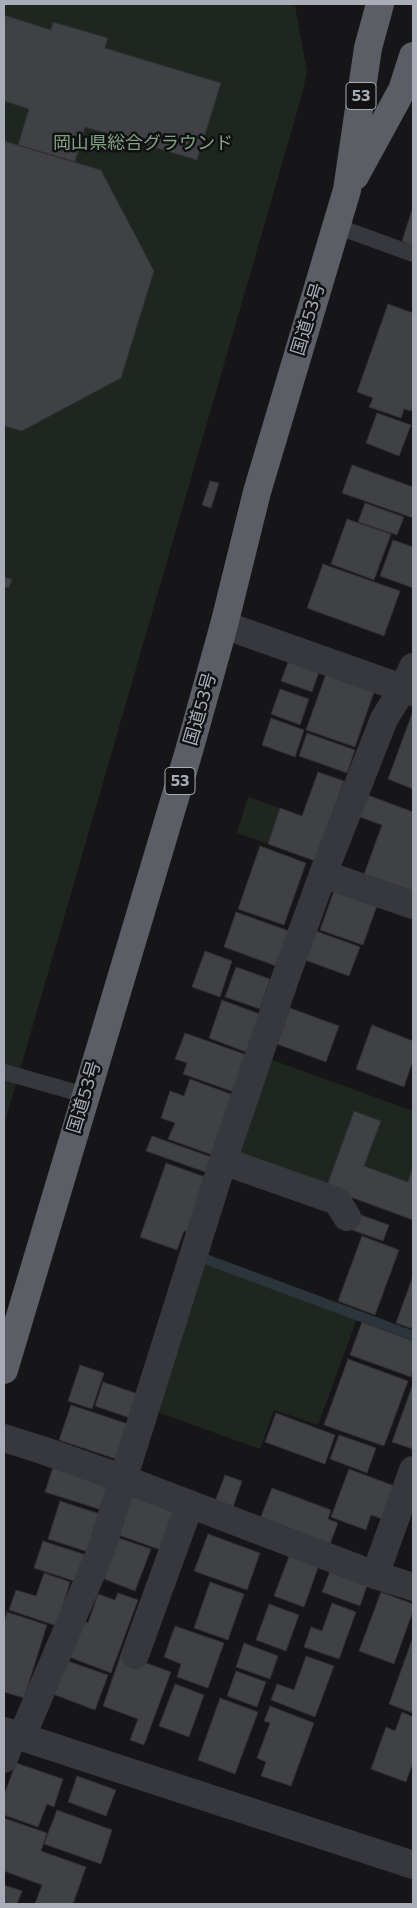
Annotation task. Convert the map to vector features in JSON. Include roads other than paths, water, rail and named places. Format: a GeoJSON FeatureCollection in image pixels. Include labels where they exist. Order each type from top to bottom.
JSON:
{"type":"FeatureCollection","features":[{"type":"Feature","properties":{"kind":"highway","name":"国道53号"},"geometry":{"type":"LineString","coordinates":[[4,1370],[186,760],[224,625],[257,492],[347,190],[368,48],[380,4]]}},
{"type":"Feature","properties":{"kind":"highway","name":"国道53号"},"geometry":{"type":"LineString","coordinates":[[347,190],[402,90],[413,56]]}},
{"type":"Feature","properties":{"kind":"street"},"geometry":{"type":"LineString","coordinates":[[4,1760],[13,1734],[100,1553],[223,1161],[285,979],[323,874],[384,719],[410,683],[224,625]]}},
{"type":"Feature","properties":{"kind":"street"},"geometry":{"type":"LineString","coordinates":[[323,874],[413,905]]}},
{"type":"Feature","properties":{"kind":"street"},"geometry":{"type":"LineString","coordinates":[[223,1161],[337,1202],[347,1217]]}},
{"type":"Feature","properties":{"kind":"street"},"geometry":{"type":"LineString","coordinates":[[4,1438],[124,1479],[375,1575],[413,1587]]}},
{"type":"Feature","properties":{"kind":"street"},"geometry":{"type":"LineString","coordinates":[[375,1575],[413,1470]]}},
{"type":"Feature","properties":{"kind":"street"},"geometry":{"type":"LineString","coordinates":[[135,1655],[190,1504]]}},
{"type":"Feature","properties":{"kind":"street"},"geometry":{"type":"LineString","coordinates":[[13,1734],[413,1865]]}},
{"type":"Feature","properties":{"kind":"lane"},"geometry":{"type":"LineString","coordinates":[[336,226],[413,254]]}},
{"type":"Feature","properties":{"kind":"lane"},"geometry":{"type":"LineString","coordinates":[[4,1072],[85,1095]]}},
{"type":"Feature","properties":{"kind":"waterway"},"geometry":{"type":"LineString","coordinates":[[197,1256],[413,1336]]}},
{"type":"Feature","properties":{"kind":"park label","name":"岡山県総合グラウンド"},"geometry":{"type":"Point","coordinates":[143,143]}}]}
